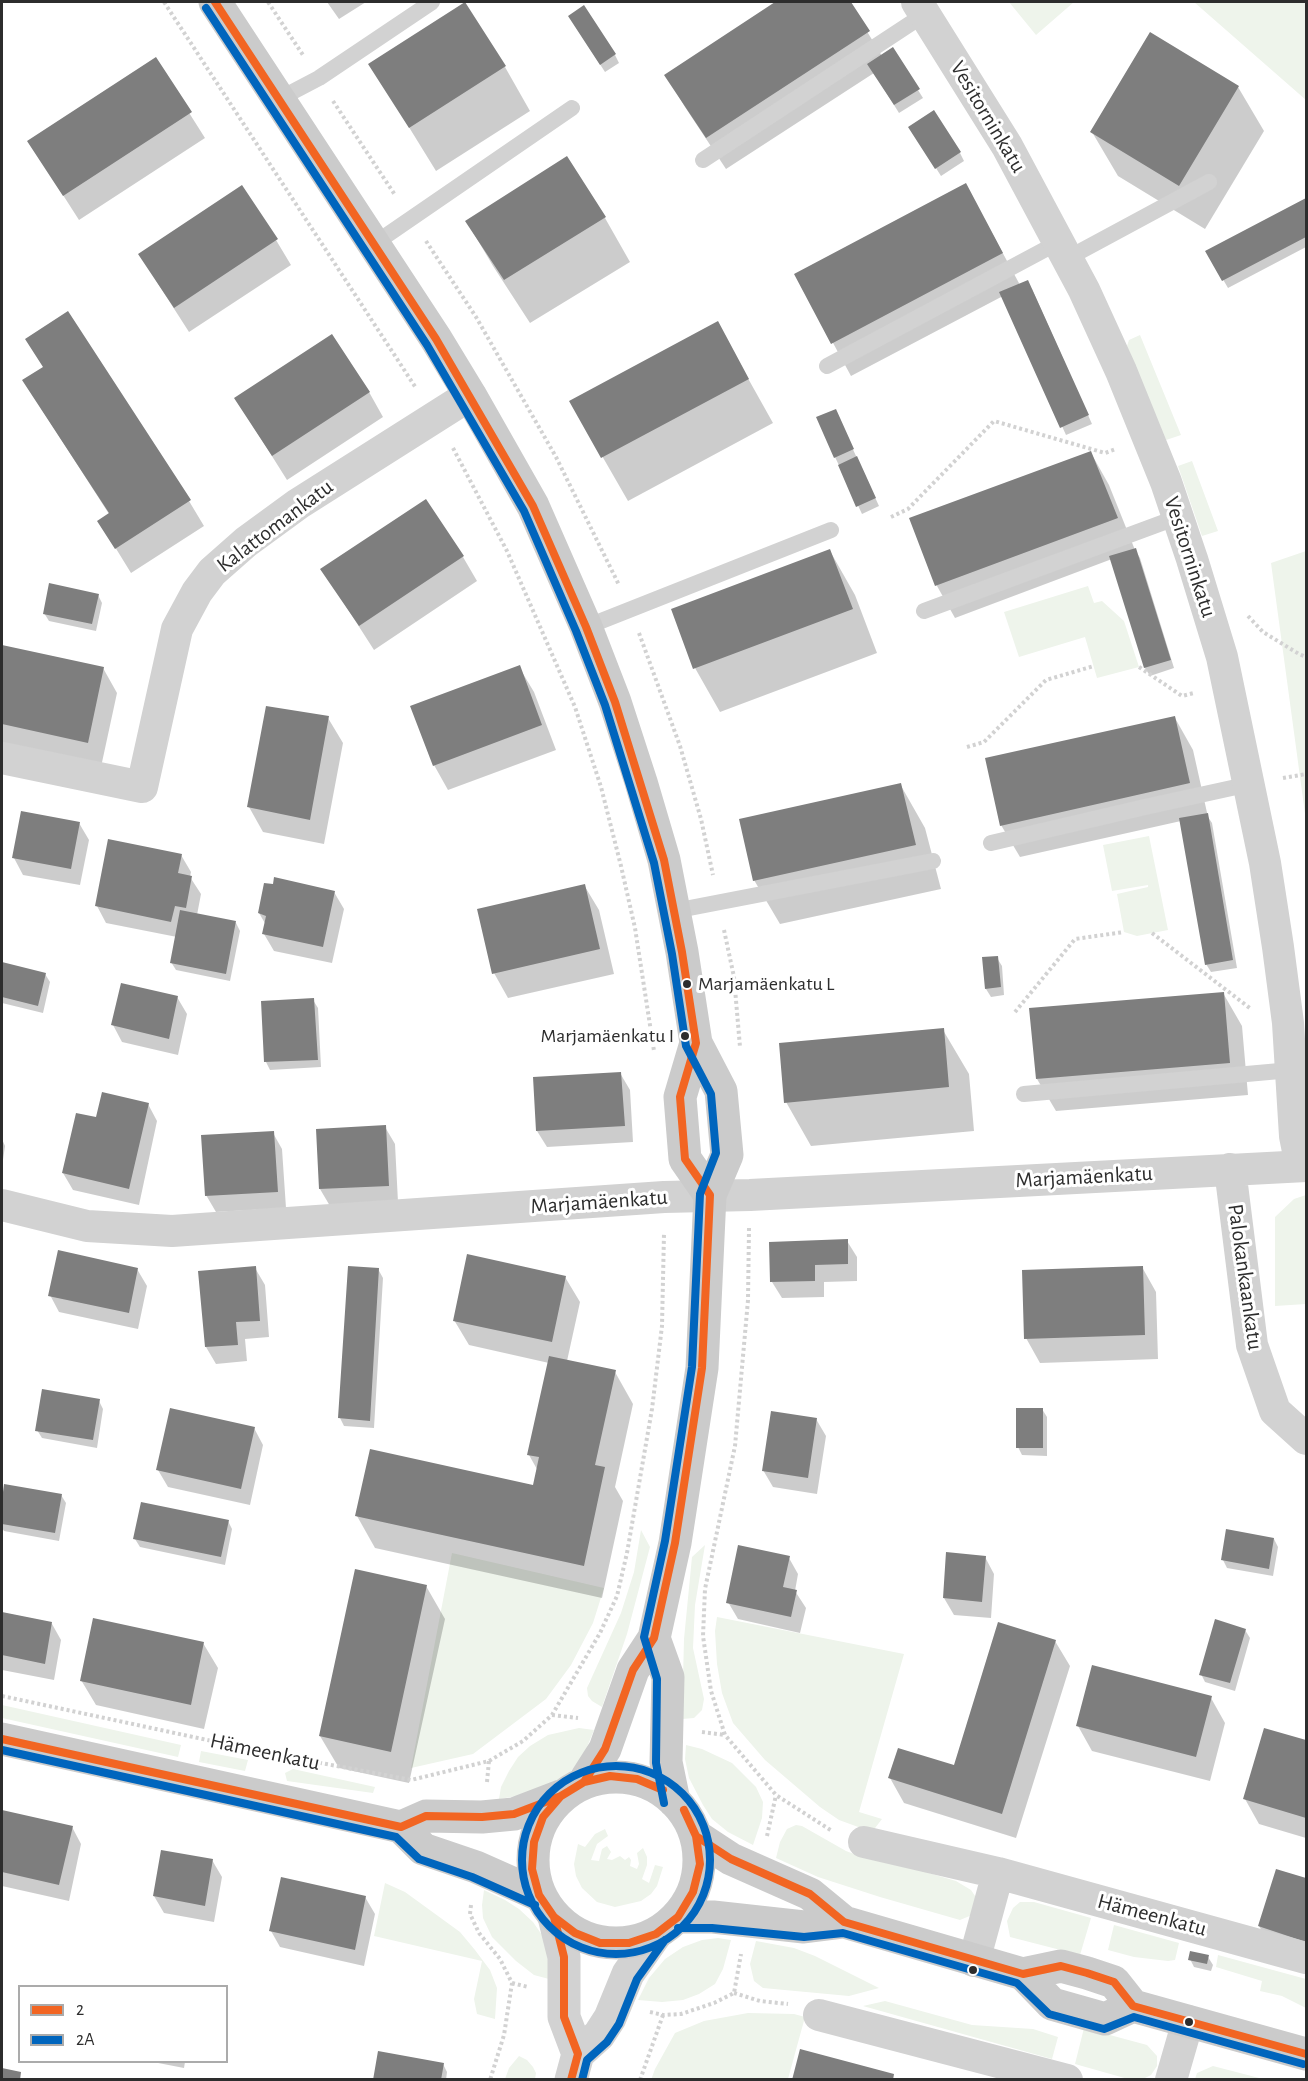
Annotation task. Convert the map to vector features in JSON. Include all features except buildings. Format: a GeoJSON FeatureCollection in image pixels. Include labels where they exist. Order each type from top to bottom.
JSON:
{"type":"FeatureCollection","features":[{"type":"Feature","properties":{"kind":"main road"},"geometry":{"type":"LineString","coordinates":[[215,2],[470,395],[533,506],[615,702],[641,782],[664,860],[696,1043],[721,1091],[726,1155],[710,1195],[702,1368],[675,1543],[654,1638],[633,1670],[605,1749],[573,1789],[543,1817],[534,1842],[532,1869],[547,1906]]}},
{"type":"Feature","properties":{"kind":"main road"},"geometry":{"type":"LineString","coordinates":[[696,1043],[680,1096],[684,1159],[710,1195]]}},
{"type":"Feature","properties":{"kind":"main road"},"geometry":{"type":"LineString","coordinates":[[654,1638],[668,1677],[666,1762],[674,1801]]}},
{"type":"Feature","properties":{"kind":"main road","name":"Hämeenkatu"},"geometry":{"type":"LineString","coordinates":[[2,1739],[401,1827]]}},
{"type":"Feature","properties":{"kind":"main road"},"geometry":{"type":"LineString","coordinates":[[667,1925],[693,1892],[696,1883],[700,1864],[696,1836],[684,1810],[663,1790],[637,1779],[610,1776],[513,1814],[482,1817],[426,1816],[401,1827],[423,1849],[476,1867],[547,1906],[575,1934],[600,1942],[629,1943],[667,1925],[712,1917],[804,1927],[844,1922]]}},
{"type":"Feature","properties":{"kind":"main road"},"geometry":{"type":"LineString","coordinates":[[696,1836],[731,1859],[810,1894],[844,1922],[1023,1974],[1061,1965],[1114,1982],[1133,2006],[1306,2054]]}},
{"type":"Feature","properties":{"kind":"street","name":"Vesitorninkatu"},"geometry":{"type":"LineString","coordinates":[[921,8],[1007,146],[1064,250],[1121,371],[1178,517],[1222,657],[1250,784],[1278,947],[1291,1070],[1295,1136],[1304,1166]]}},
{"type":"Feature","properties":{"kind":"street","name":"Kalattomankatu"},"geometry":{"type":"LineString","coordinates":[[2,758],[142,787],[177,629],[197,592],[212,572],[246,542],[298,504],[470,395]]}},
{"type":"Feature","properties":{"kind":"street","name":"Marjamäenkatu"},"geometry":{"type":"LineString","coordinates":[[2,1205],[87,1226],[172,1232],[664,1197],[750,1195],[1304,1166]]}},
{"type":"Feature","properties":{"kind":"street","name":"Palokankaankatu"},"geometry":{"type":"LineString","coordinates":[[1230,1169],[1252,1345],[1275,1412],[1306,1439]]}},
{"type":"Feature","properties":{"kind":"street","name":"Hämeenkatu"},"geometry":{"type":"LineString","coordinates":[[864,1842],[998,1873],[1306,1958]]}},
{"type":"Feature","properties":{"kind":"street"},"geometry":{"type":"LineString","coordinates":[[974,1961],[998,1873]]}},
{"type":"Feature","properties":{"kind":"street"},"geometry":{"type":"LineString","coordinates":[[547,1906],[564,1957],[564,2017],[574,2067]]}},
{"type":"Feature","properties":{"kind":"street"},"geometry":{"type":"LineString","coordinates":[[574,2067],[609,2018],[628,1974],[667,1925]]}},
{"type":"Feature","properties":{"kind":"street"},"geometry":{"type":"LineString","coordinates":[[819,2015],[1067,2079]]}},
{"type":"Feature","properties":{"kind":"street"},"geometry":{"type":"LineString","coordinates":[[1171,2079],[1188,2021]]}},
{"type":"Feature","properties":{"kind":"lane"},"geometry":{"type":"LineString","coordinates":[[279,99],[319,78],[432,2]]}},
{"type":"Feature","properties":{"kind":"lane"},"geometry":{"type":"LineString","coordinates":[[703,160],[921,8]]}},
{"type":"Feature","properties":{"kind":"lane"},"geometry":{"type":"LineString","coordinates":[[374,244],[572,108]]}},
{"type":"Feature","properties":{"kind":"lane"},"geometry":{"type":"LineString","coordinates":[[827,366],[1209,182]]}},
{"type":"Feature","properties":{"kind":"lane"},"geometry":{"type":"LineString","coordinates":[[924,611],[1178,517]]}},
{"type":"Feature","properties":{"kind":"lane"},"geometry":{"type":"LineString","coordinates":[[585,627],[831,530]]}},
{"type":"Feature","properties":{"kind":"lane"},"geometry":{"type":"LineString","coordinates":[[991,843],[1250,784]]}},
{"type":"Feature","properties":{"kind":"lane"},"geometry":{"type":"LineString","coordinates":[[674,911],[933,861]]}},
{"type":"Feature","properties":{"kind":"lane"},"geometry":{"type":"LineString","coordinates":[[1024,1094],[1291,1070]]}},
{"type":"Feature","properties":{"kind":"path"},"geometry":{"type":"LineString","coordinates":[[165,2],[400,360],[462,462],[507,551],[575,707],[601,787],[635,928],[654,1053]]}},
{"type":"Feature","properties":{"kind":"path"},"geometry":{"type":"LineString","coordinates":[[268,2],[476,316],[556,457],[592,527],[630,610],[680,746],[701,819],[734,977],[741,1048]]}},
{"type":"Feature","properties":{"kind":"path"},"geometry":{"type":"LineString","coordinates":[[891,518],[908,509],[994,421],[1105,453],[1123,446]]}},
{"type":"Feature","properties":{"kind":"path"},"geometry":{"type":"LineString","coordinates":[[1244,611],[1263,632],[1306,657]]}},
{"type":"Feature","properties":{"kind":"path"},"geometry":{"type":"LineString","coordinates":[[967,747],[984,742],[1046,680],[1094,666]]}},
{"type":"Feature","properties":{"kind":"path"},"geometry":{"type":"LineString","coordinates":[[1139,667],[1182,696],[1203,691]]}},
{"type":"Feature","properties":{"kind":"path"},"geometry":{"type":"LineString","coordinates":[[1015,1012],[1075,939],[1124,932]]}},
{"type":"Feature","properties":{"kind":"path"},"geometry":{"type":"LineString","coordinates":[[1152,933],[1254,1012]]}},
{"type":"Feature","properties":{"kind":"path"},"geometry":{"type":"LineString","coordinates":[[750,1195],[748,1300],[735,1446],[705,1589],[703,1636],[711,1691],[725,1735],[776,1795],[830,1830],[864,1842]]}},
{"type":"Feature","properties":{"kind":"path","name":"Hämeenkatu"},"geometry":{"type":"LineString","coordinates":[[2,1696],[374,1775],[411,1780],[489,1761],[523,1741],[552,1715],[600,1633],[617,1596],[627,1553],[652,1409],[662,1326],[664,1197]]}},
{"type":"Feature","properties":{"kind":"path"},"geometry":{"type":"LineString","coordinates":[[470,1914],[478,1933],[500,1959],[512,1983],[504,2036],[490,2079]]}},
{"type":"Feature","properties":{"kind":"path"},"geometry":{"type":"LineString","coordinates":[[734,1993],[760,2001],[807,2007],[819,2015]]}},
{"type":"Feature","properties":{"kind":"path"},"geometry":{"type":"LineString","coordinates":[[640,2079],[663,2015]]}},
{"type":"Feature","properties":{"kind":"shaded area"},"geometry":{"type":"Polygon","coordinates":[[[1009,2],[1074,2],[1036,35],[1009,2]]]}},
{"type":"Feature","properties":{"kind":"shaded area"},"geometry":{"type":"Polygon","coordinates":[[[1194,2],[1306,2],[1306,100],[1194,2]]]}},
{"type":"Feature","properties":{"kind":"shaded area"},"geometry":{"type":"Polygon","coordinates":[[[1140,335],[1181,435],[1166,440],[1127,346],[1129,340],[1140,335]]]}},
{"type":"Feature","properties":{"kind":"shaded area"},"geometry":{"type":"Polygon","coordinates":[[[1192,461],[1218,531],[1202,536],[1178,466],[1192,461]]]}},
{"type":"Feature","properties":{"kind":"shaded area"},"geometry":{"type":"Polygon","coordinates":[[[1306,551],[1306,821],[1271,563],[1306,551]]]}},
{"type":"Feature","properties":{"kind":"shaded area"},"geometry":{"type":"Polygon","coordinates":[[[1088,586],[1094,603],[1102,601],[1124,621],[1139,667],[1097,678],[1085,637],[1019,657],[1004,612],[1088,586]]]}},
{"type":"Feature","properties":{"kind":"shaded area"},"geometry":{"type":"Polygon","coordinates":[[[1149,836],[1168,930],[1137,936],[1124,932],[1117,894],[1148,887],[1148,885],[1112,891],[1103,845],[1149,836]]]}},
{"type":"Feature","properties":{"kind":"shaded area"},"geometry":{"type":"Polygon","coordinates":[[[1306,1195],[1306,1304],[1275,1306],[1275,1217],[1294,1199],[1306,1195]]]}},
{"type":"Feature","properties":{"kind":"shaded area"},"geometry":{"type":"Polygon","coordinates":[[[641,1530],[650,1547],[627,1634],[602,1707],[588,1696],[587,1688],[621,1613],[634,1572],[641,1530]]]}},
{"type":"Feature","properties":{"kind":"shaded area"},"geometry":{"type":"Polygon","coordinates":[[[705,1545],[695,1605],[693,1648],[704,1699],[702,1710],[694,1718],[682,1719],[684,1639],[692,1557],[705,1545]]]}},
{"type":"Feature","properties":{"kind":"shaded area"},"geometry":{"type":"Polygon","coordinates":[[[452,1553],[604,1588],[593,1623],[571,1665],[546,1699],[473,1754],[411,1768],[452,1553]]]}},
{"type":"Feature","properties":{"kind":"shaded area"},"geometry":{"type":"Polygon","coordinates":[[[717,1617],[904,1654],[859,1812],[882,1819],[872,1832],[839,1820],[820,1807],[765,1760],[733,1723],[722,1693],[717,1664],[715,1631],[717,1617]]]}},
{"type":"Feature","properties":{"kind":"shaded area"},"geometry":{"type":"Polygon","coordinates":[[[2,1705],[181,1745],[178,1757],[2,1718],[2,1705]]]}},
{"type":"Feature","properties":{"kind":"shaded area"},"geometry":{"type":"Polygon","coordinates":[[[579,1728],[594,1730],[585,1752],[574,1768],[563,1778],[543,1789],[499,1799],[501,1787],[509,1771],[518,1757],[530,1746],[548,1735],[579,1728]]]}},
{"type":"Feature","properties":{"kind":"shaded area"},"geometry":{"type":"Polygon","coordinates":[[[686,1745],[702,1749],[732,1763],[756,1787],[763,1802],[762,1818],[753,1845],[728,1832],[712,1819],[689,1778],[685,1759],[686,1745]]]}},
{"type":"Feature","properties":{"kind":"shaded area"},"geometry":{"type":"Polygon","coordinates":[[[201,1751],[248,1760],[245,1771],[199,1762],[201,1751]]]}},
{"type":"Feature","properties":{"kind":"shaded area"},"geometry":{"type":"Polygon","coordinates":[[[293,1769],[375,1787],[373,1793],[287,1781],[285,1773],[293,1769]]]}},
{"type":"Feature","properties":{"kind":"shaded area"},"geometry":{"type":"Polygon","coordinates":[[[796,1825],[802,1826],[846,1851],[865,1858],[875,1857],[956,1881],[971,1890],[977,1899],[972,1915],[960,1920],[880,1897],[818,1877],[776,1858],[780,1842],[787,1829],[796,1825]]]}},
{"type":"Feature","properties":{"kind":"shaded area"},"geometry":{"type":"Polygon","coordinates":[[[605,1829],[608,1836],[597,1844],[591,1860],[599,1861],[602,1849],[607,1846],[611,1852],[607,1859],[612,1860],[620,1856],[625,1860],[629,1857],[630,1866],[637,1869],[639,1864],[637,1853],[643,1848],[647,1857],[647,1865],[642,1879],[649,1883],[655,1865],[663,1867],[657,1886],[641,1901],[615,1907],[597,1902],[582,1888],[576,1876],[574,1864],[578,1844],[585,1847],[595,1834],[605,1829]]]}},
{"type":"Feature","properties":{"kind":"shaded area"},"geometry":{"type":"Polygon","coordinates":[[[385,1883],[405,1892],[460,1932],[475,1950],[490,1970],[497,1988],[495,2019],[477,2014],[474,1999],[482,1961],[374,1936],[385,1883]]]}},
{"type":"Feature","properties":{"kind":"shaded area"},"geometry":{"type":"Polygon","coordinates":[[[484,1890],[519,1909],[533,1922],[542,1935],[549,1961],[549,1979],[534,1975],[492,1937],[483,1918],[484,1890]]]}},
{"type":"Feature","properties":{"kind":"shaded area"},"geometry":{"type":"Polygon","coordinates":[[[1020,1902],[1034,1902],[1091,1918],[1080,1955],[1010,1937],[1007,1921],[1013,1908],[1020,1902]]]}},
{"type":"Feature","properties":{"kind":"shaded area"},"geometry":{"type":"Polygon","coordinates":[[[1114,1925],[1179,1943],[1175,1960],[1134,1957],[1108,1950],[1114,1925]]]}},
{"type":"Feature","properties":{"kind":"shaded area"},"geometry":{"type":"Polygon","coordinates":[[[718,1938],[731,1940],[723,1969],[715,1984],[683,2000],[662,2002],[638,2000],[649,1978],[665,1959],[683,1947],[702,1940],[718,1938]]]}},
{"type":"Feature","properties":{"kind":"shaded area"},"geometry":{"type":"Polygon","coordinates":[[[756,1941],[794,1948],[815,1956],[879,1988],[849,1996],[763,1988],[754,1981],[750,1964],[756,1941]]]}},
{"type":"Feature","properties":{"kind":"shaded area"},"geometry":{"type":"Polygon","coordinates":[[[1218,1955],[1306,1979],[1306,2008],[1282,1996],[1260,1991],[1262,1981],[1216,1967],[1218,1955]]]}},
{"type":"Feature","properties":{"kind":"shaded area"},"geometry":{"type":"Polygon","coordinates":[[[885,2001],[972,2025],[1033,2029],[1058,2037],[1052,2059],[863,2006],[885,2001]]]}},
{"type":"Feature","properties":{"kind":"shaded area"},"geometry":{"type":"Polygon","coordinates":[[[748,2013],[794,2014],[805,2017],[788,2079],[651,2080],[675,2033],[704,2021],[748,2013]]]}},
{"type":"Feature","properties":{"kind":"shaded area"},"geometry":{"type":"Polygon","coordinates":[[[1084,2028],[1147,2045],[1157,2056],[1157,2066],[1151,2075],[1143,2079],[1128,2079],[1075,2064],[1084,2028]]]}},
{"type":"Feature","properties":{"kind":"shaded area"},"geometry":{"type":"Polygon","coordinates":[[[519,2056],[533,2067],[536,2073],[535,2079],[505,2079],[509,2068],[519,2056]]]}},
{"type":"Feature","properties":{"kind":"shaded area"},"geometry":{"type":"Polygon","coordinates":[[[1213,2066],[1263,2079],[1195,2079],[1197,2073],[1213,2066]]]}},
{"type":"Feature","properties":{"kind":"transit line","name":"2"},"geometry":{"type":"LineString","coordinates":[[215,2],[436,339],[533,506],[586,627],[615,702],[664,860],[682,952],[696,1043],[680,1097],[685,1159],[710,1195],[702,1368],[675,1543],[654,1638],[633,1670],[605,1749],[584,1782]]}},
{"type":"Feature","properties":{"kind":"transit line","name":"2A"},"geometry":{"type":"LineString","coordinates":[[206,8],[427,345],[524,511],[605,705],[654,863],[672,954],[686,1046],[711,1094],[716,1153],[700,1194],[692,1367],[665,1541],[644,1637],[657,1679],[656,1763],[664,1803]]}},
{"type":"Feature","properties":{"kind":"transit line","name":"2"},"geometry":{"type":"LineString","coordinates":[[2,1739],[401,1827],[426,1816],[482,1817],[514,1814],[561,1796]]}},
{"type":"Feature","properties":{"kind":"transit line","name":"2A"},"geometry":{"type":"LineString","coordinates":[[2,1750],[396,1837],[419,1859],[472,1877],[535,1905]]}},
{"type":"Feature","properties":{"kind":"transit line","name":"2A"},"geometry":{"type":"LineString","coordinates":[[616,1766],[652,1773],[676,1787],[689,1800],[703,1824],[710,1860],[703,1896],[689,1920],[676,1933],[652,1947],[616,1954],[580,1947],[556,1933],[543,1920],[529,1896],[522,1860],[529,1824],[543,1800],[556,1787],[580,1773],[616,1766]]}},
{"type":"Feature","properties":{"kind":"transit line","name":"2"},"geometry":{"type":"LineString","coordinates":[[663,1790],[637,1779],[610,1776],[584,1782],[561,1796],[543,1817],[534,1842],[532,1869],[539,1895],[554,1917],[575,1933],[600,1943],[629,1943],[656,1934],[678,1917],[693,1892],[700,1864],[696,1836],[684,1810]]}},
{"type":"Feature","properties":{"kind":"transit line","name":"2"},"geometry":{"type":"LineString","coordinates":[[696,1836],[731,1859],[810,1894],[844,1922],[1023,1974],[1061,1966],[1087,1973],[1114,1982],[1133,2006],[1306,2054]]}},
{"type":"Feature","properties":{"kind":"transit line","name":"2"},"geometry":{"type":"LineString","coordinates":[[554,1917],[564,1957],[564,2017],[578,2054],[571,2080]]}},
{"type":"Feature","properties":{"kind":"transit line","name":"2A"},"geometry":{"type":"LineString","coordinates":[[678,1928],[712,1928],[804,1937],[843,1933],[1017,1983],[1049,2014],[1104,2029],[1134,2017],[1303,2064]]}},
{"type":"Feature","properties":{"kind":"transit line","name":"2A"},"geometry":{"type":"LineString","coordinates":[[582,2080],[587,2060],[607,2042],[619,2024],[637,1979],[665,1940]]}},
{"type":"Feature","properties":{"kind":"place","name":"Marjamäenkatu L"},"geometry":{"type":"Point","coordinates":[687,984]}},
{"type":"Feature","properties":{"kind":"place","name":"Marjamäenkatu I"},"geometry":{"type":"Point","coordinates":[685,1036]}}]}
